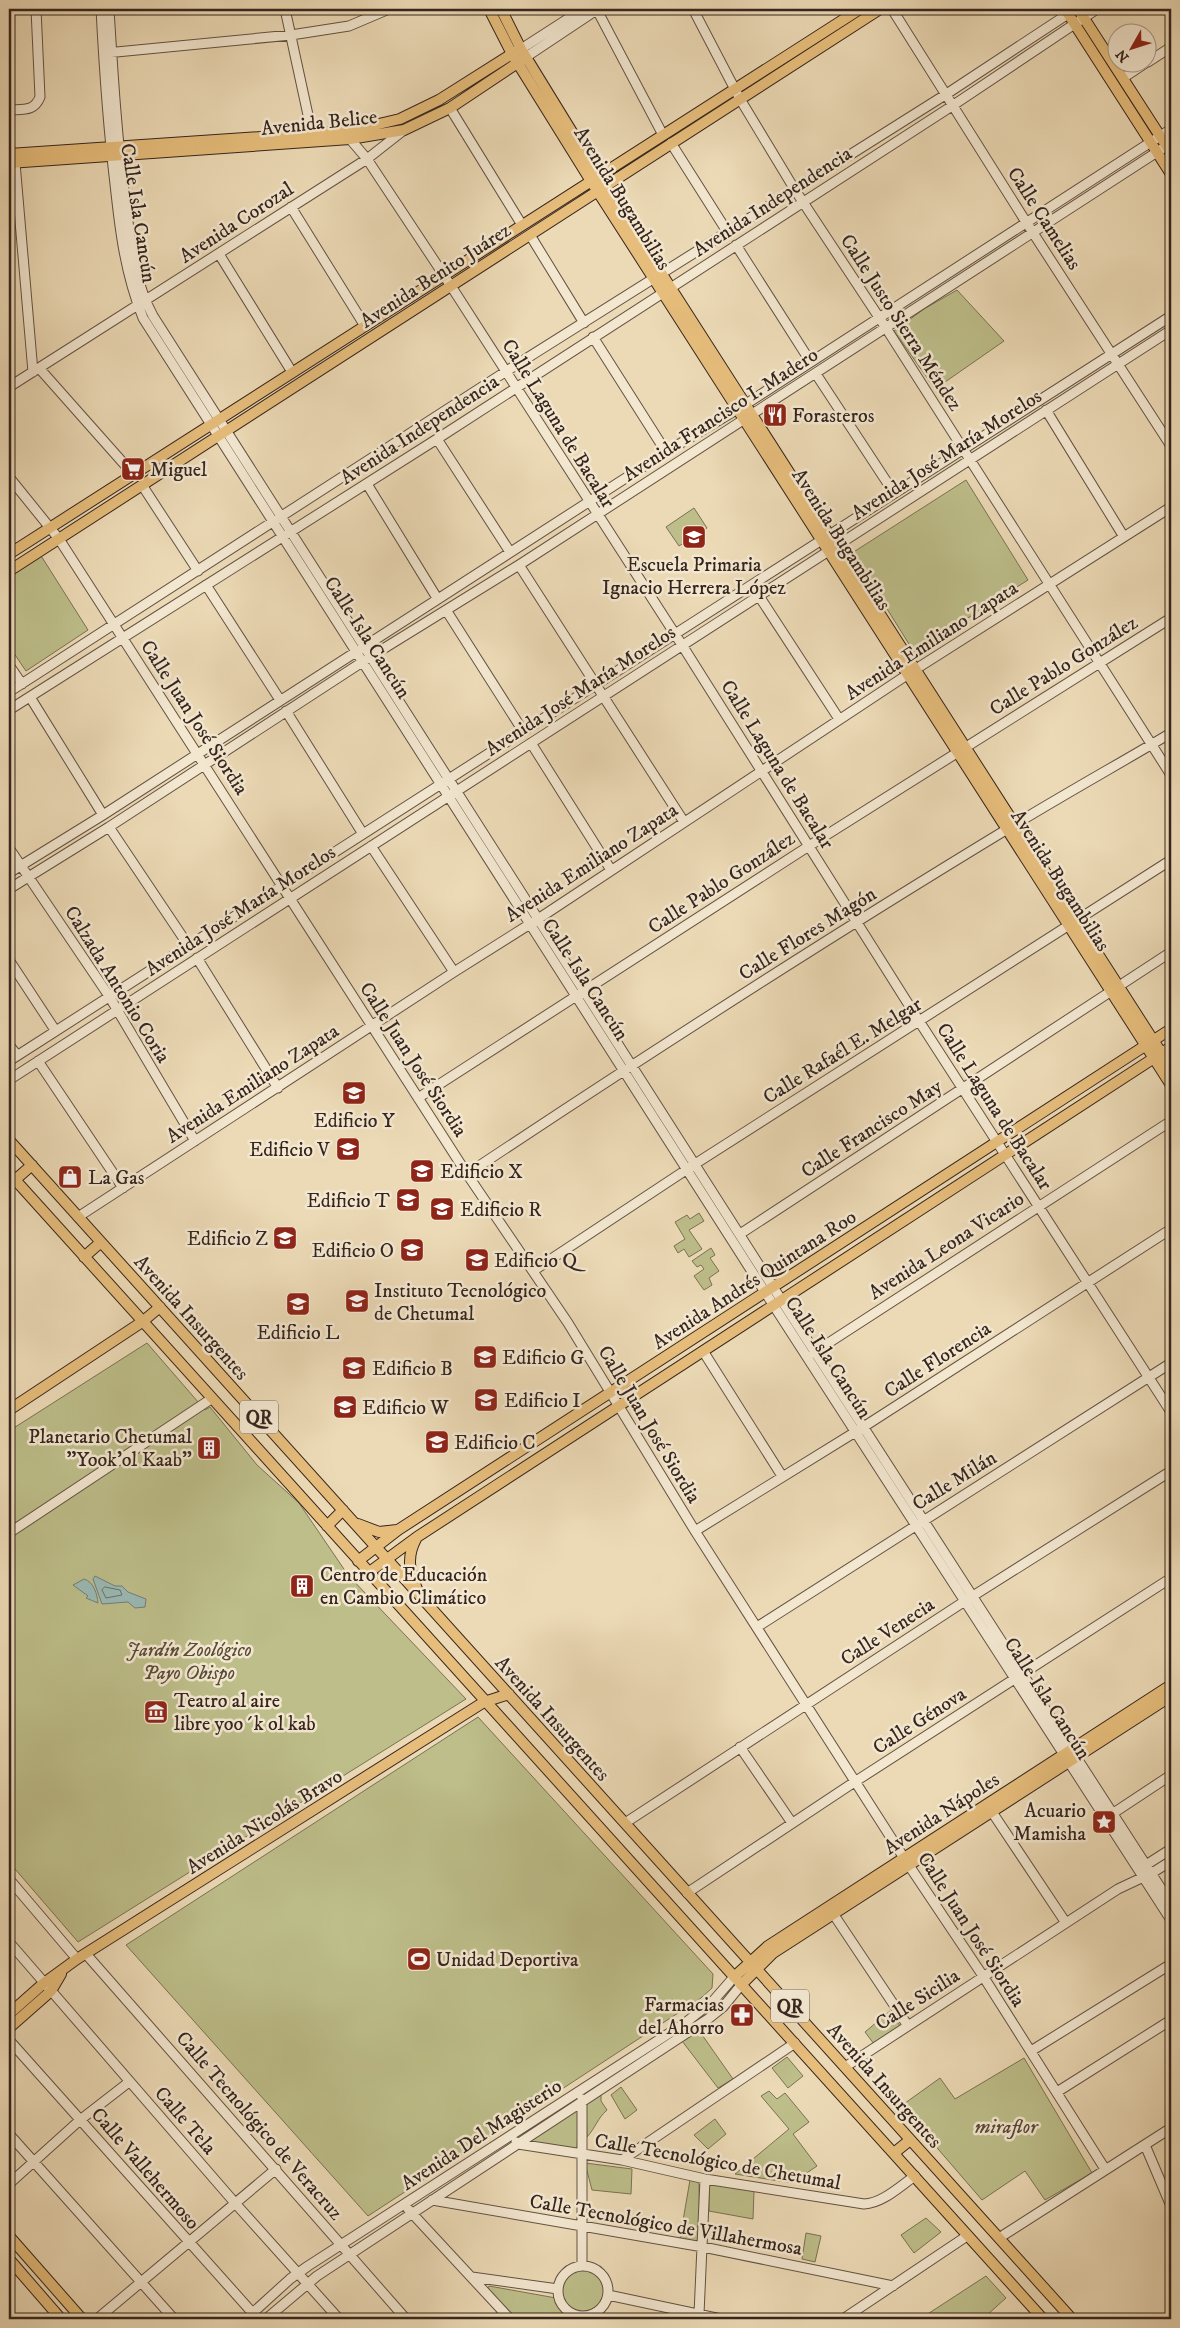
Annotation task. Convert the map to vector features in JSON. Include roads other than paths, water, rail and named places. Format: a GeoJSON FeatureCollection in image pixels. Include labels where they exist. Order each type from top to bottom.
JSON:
{"type":"FeatureCollection","features":[{"type":"Feature","properties":{"kind":"main road","name":"Avenida Bugambilias"},"geometry":{"type":"LineString","coordinates":[[489,9],[658,277],[1150,1043],[1171,1085]]}},
{"type":"Feature","properties":{"kind":"main road","name":"Avenida Bugambilias"},"geometry":{"type":"LineString","coordinates":[[501,9],[519,56]]}},
{"type":"Feature","properties":{"kind":"main road","name":"Avenida Benito Juárez"},"geometry":{"type":"LineString","coordinates":[[9,554],[860,9]]}},
{"type":"Feature","properties":{"kind":"main road","name":"Avenida Benito Juárez"},"geometry":{"type":"LineString","coordinates":[[9,571],[880,9]]}},
{"type":"Feature","properties":{"kind":"main road"},"geometry":{"type":"LineString","coordinates":[[1074,12],[1074,24],[1171,174]]}},
{"type":"Feature","properties":{"kind":"main road"},"geometry":{"type":"LineString","coordinates":[[1074,12],[1123,78],[1160,136],[1170,147]]}},
{"type":"Feature","properties":{"kind":"main road","name":"Avenida Belice"},"geometry":{"type":"LineString","coordinates":[[312,137],[350,139],[404,130],[450,108],[519,56]]}},
{"type":"Feature","properties":{"kind":"main road","name":"Avenida Belice"},"geometry":{"type":"LineString","coordinates":[[12,163],[115,152],[312,137],[348,131],[400,119],[519,56]]}},
{"type":"Feature","properties":{"kind":"main road","name":"Avenida Belice"},"geometry":{"type":"LineString","coordinates":[[9,154],[115,152]]}},
{"type":"Feature","properties":{"kind":"main road","name":"Avenida Andrés Quintana Roo"},"geometry":{"type":"LineString","coordinates":[[358,1561],[398,1530],[1171,1030]]}},
{"type":"Feature","properties":{"kind":"main road","name":"Avenida Andrés Quintana Roo"},"geometry":{"type":"LineString","coordinates":[[368,1573],[417,1537],[1171,1047]]}},
{"type":"Feature","properties":{"kind":"main road","name":"Avenida Bugambilias"},"geometry":{"type":"LineString","coordinates":[[1158,1056],[1171,1068]]}},
{"type":"Feature","properties":{"kind":"main road","name":"Avenida Insurgentes"},"geometry":{"type":"LineString","coordinates":[[9,1140],[1072,2319]]}},
{"type":"Feature","properties":{"kind":"main road"},"geometry":{"type":"LineString","coordinates":[[12,1176],[32,1165]]}},
{"type":"Feature","properties":{"kind":"main road","name":"Avenida Insurgentes"},"geometry":{"type":"LineString","coordinates":[[12,1176],[484,1702],[795,2043],[1043,2319]]}},
{"type":"Feature","properties":{"kind":"main road"},"geometry":{"type":"LineString","coordinates":[[84,1257],[101,1242]]}},
{"type":"Feature","properties":{"kind":"main road"},"geometry":{"type":"LineString","coordinates":[[9,1410],[142,1322],[160,1307]]}},
{"type":"Feature","properties":{"kind":"main road"},"geometry":{"type":"LineString","coordinates":[[327,1526],[343,1510]]}},
{"type":"Feature","properties":{"kind":"main road"},"geometry":{"type":"LineString","coordinates":[[352,1521],[379,1532],[398,1530]]}},
{"type":"Feature","properties":{"kind":"main road"},"geometry":{"type":"LineString","coordinates":[[417,1537],[409,1557],[409,1567],[418,1593]]}},
{"type":"Feature","properties":{"kind":"main road","name":"Avenida Nicolás Bravo"},"geometry":{"type":"LineString","coordinates":[[484,1702],[499,1684]]}},
{"type":"Feature","properties":{"kind":"main road","name":"Avenida Nápoles"},"geometry":{"type":"LineString","coordinates":[[906,1861],[992,1812],[1171,1685]]}},
{"type":"Feature","properties":{"kind":"main road","name":"Avenida Nicolás Bravo"},"geometry":{"type":"LineString","coordinates":[[9,2028],[63,1971],[82,1957],[484,1702],[509,1694]]}},
{"type":"Feature","properties":{"kind":"main road","name":"Avenida Nápoles"},"geometry":{"type":"LineString","coordinates":[[738,1981],[768,1946],[840,1904],[1071,1755],[1171,1696]]}},
{"type":"Feature","properties":{"kind":"main road","name":"Avenida Nápoles"},"geometry":{"type":"LineString","coordinates":[[753,1965],[834,1914],[840,1904]]}},
{"type":"Feature","properties":{"kind":"main road","name":"Avenida Nicolás Bravo"},"geometry":{"type":"LineString","coordinates":[[9,2014],[47,1987]]}},
{"type":"Feature","properties":{"kind":"main road"},"geometry":{"type":"LineString","coordinates":[[894,2153],[910,2140]]}},
{"type":"Feature","properties":{"kind":"main road"},"geometry":{"type":"LineString","coordinates":[[9,2236],[82,2319]]}},
{"type":"Feature","properties":{"kind":"main road"},"geometry":{"type":"LineString","coordinates":[[9,2259],[61,2319]]}},
{"type":"Feature","properties":{"kind":"street"},"geometry":{"type":"LineString","coordinates":[[9,110],[30,109],[37,105],[40,97],[36,9]]}},
{"type":"Feature","properties":{"kind":"street","name":"Calle Isla Cancún"},"geometry":{"type":"LineString","coordinates":[[101,9],[108,53],[121,238],[130,285],[222,433],[769,1289],[816,1351],[1024,1674],[1171,1920]]}},
{"type":"Feature","properties":{"kind":"street","name":"Calle Isla Cancún"},"geometry":{"type":"LineString","coordinates":[[108,53],[109,9]]}},
{"type":"Feature","properties":{"kind":"street"},"geometry":{"type":"LineString","coordinates":[[285,9],[312,137]]}},
{"type":"Feature","properties":{"kind":"street"},"geometry":{"type":"LineString","coordinates":[[108,53],[291,35],[349,26],[389,9]]}},
{"type":"Feature","properties":{"kind":"street","name":"Avenida Belice"},"geometry":{"type":"LineString","coordinates":[[519,56],[583,9]]}},
{"type":"Feature","properties":{"kind":"street"},"geometry":{"type":"LineString","coordinates":[[597,9],[663,135]]}},
{"type":"Feature","properties":{"kind":"street","name":"Avenida Belice"},"geometry":{"type":"LineString","coordinates":[[519,56],[597,9]]}},
{"type":"Feature","properties":{"kind":"street","name":"Calle Justo Sierra Méndez"},"geometry":{"type":"LineString","coordinates":[[693,9],[740,99],[802,202],[886,328],[1171,775]]}},
{"type":"Feature","properties":{"kind":"street","name":"Calle Camelias"},"geometry":{"type":"LineString","coordinates":[[892,9],[1026,222],[1171,444]]}},
{"type":"Feature","properties":{"kind":"street","name":"Avenida Independencia"},"geometry":{"type":"LineString","coordinates":[[9,692],[505,372],[658,277],[1074,12],[1097,9]]}},
{"type":"Feature","properties":{"kind":"street","name":"Avenida Independencia"},"geometry":{"type":"LineString","coordinates":[[9,710],[438,439],[666,289],[952,106],[1074,24]]}},
{"type":"Feature","properties":{"kind":"street"},"geometry":{"type":"LineString","coordinates":[[1158,55],[1171,47]]}},
{"type":"Feature","properties":{"kind":"street"},"geometry":{"type":"LineString","coordinates":[[1123,78],[1132,72]]}},
{"type":"Feature","properties":{"kind":"street"},"geometry":{"type":"LineString","coordinates":[[450,108],[522,225]]}},
{"type":"Feature","properties":{"kind":"street","name":"Avenida Francisco I. Madero"},"geometry":{"type":"LineString","coordinates":[[9,873],[103,815],[359,648],[879,318],[1171,129]]}},
{"type":"Feature","properties":{"kind":"street","name":"Avenida Corozal"},"geometry":{"type":"LineString","coordinates":[[9,387],[367,159],[404,130]]}},
{"type":"Feature","properties":{"kind":"street","name":"Calle Laguna de Bacalar"},"geometry":{"type":"LineString","coordinates":[[350,139],[367,159],[444,275],[858,922],[919,1022],[1171,1412]]}},
{"type":"Feature","properties":{"kind":"street"},"geometry":{"type":"LineString","coordinates":[[671,143],[728,232]]}},
{"type":"Feature","properties":{"kind":"street","name":"Avenida Francisco I. Madero"},"geometry":{"type":"LineString","coordinates":[[9,889],[109,827],[367,659],[518,565],[816,374],[1157,152],[1170,147]]}},
{"type":"Feature","properties":{"kind":"street"},"geometry":{"type":"LineString","coordinates":[[12,163],[36,370],[133,474]]}},
{"type":"Feature","properties":{"kind":"street"},"geometry":{"type":"LineString","coordinates":[[291,207],[365,326]]}},
{"type":"Feature","properties":{"kind":"street"},"geometry":{"type":"LineString","coordinates":[[530,235],[584,323]]}},
{"type":"Feature","properties":{"kind":"street"},"geometry":{"type":"LineString","coordinates":[[736,245],[810,361]]}},
{"type":"Feature","properties":{"kind":"street"},"geometry":{"type":"LineString","coordinates":[[219,254],[292,372]]}},
{"type":"Feature","properties":{"kind":"street","name":"Avenida José María Morelos"},"geometry":{"type":"LineString","coordinates":[[9,1061],[1171,316]]}},
{"type":"Feature","properties":{"kind":"street","name":"Avenida José María Morelos"},"geometry":{"type":"LineString","coordinates":[[9,1080],[1171,330]]}},
{"type":"Feature","properties":{"kind":"street"},"geometry":{"type":"LineString","coordinates":[[593,338],[666,452]]}},
{"type":"Feature","properties":{"kind":"street"},"geometry":{"type":"LineString","coordinates":[[816,374],[894,493]]}},
{"type":"Feature","properties":{"kind":"street"},"geometry":{"type":"LineString","coordinates":[[1046,410],[1124,536]]}},
{"type":"Feature","properties":{"kind":"street"},"geometry":{"type":"LineString","coordinates":[[438,439],[510,552]]}},
{"type":"Feature","properties":{"kind":"street","name":"Calle Juan José Siordia"},"geometry":{"type":"LineString","coordinates":[[9,477],[59,539],[205,764],[467,1174],[620,1405],[695,1531],[906,1861],[983,1976],[1105,2169]]}},
{"type":"Feature","properties":{"kind":"street"},"geometry":{"type":"LineString","coordinates":[[367,484],[438,598]]}},
{"type":"Feature","properties":{"kind":"street"},"geometry":{"type":"LineString","coordinates":[[142,485],[198,571]]}},
{"type":"Feature","properties":{"kind":"street","name":"Avenida Emiliano Zapata"},"geometry":{"type":"LineString","coordinates":[[78,1217],[534,921],[912,672],[1171,507]]}},
{"type":"Feature","properties":{"kind":"street"},"geometry":{"type":"LineString","coordinates":[[518,565],[684,822]]}},
{"type":"Feature","properties":{"kind":"street"},"geometry":{"type":"LineString","coordinates":[[206,585],[280,700]]}},
{"type":"Feature","properties":{"kind":"street"},"geometry":{"type":"LineString","coordinates":[[758,596],[839,720]]}},
{"type":"Feature","properties":{"kind":"street"},"geometry":{"type":"LineString","coordinates":[[446,610],[523,731]]}},
{"type":"Feature","properties":{"kind":"street","name":"Calle Pablo González"},"geometry":{"type":"LineString","coordinates":[[418,1098],[808,846],[961,749],[1101,664],[1171,618]]}},
{"type":"Feature","properties":{"kind":"street"},"geometry":{"type":"LineString","coordinates":[[9,665],[22,684]]}},
{"type":"Feature","properties":{"kind":"street"},"geometry":{"type":"LineString","coordinates":[[30,697],[103,815]]}},
{"type":"Feature","properties":{"kind":"street"},"geometry":{"type":"LineString","coordinates":[[286,711],[363,834]]}},
{"type":"Feature","properties":{"kind":"street","name":"Calle Flores Magón"},"geometry":{"type":"LineString","coordinates":[[467,1174],[628,1067],[858,922],[1011,827],[1171,733]]}},
{"type":"Feature","properties":{"kind":"street"},"geometry":{"type":"LineString","coordinates":[[531,743],[611,870]]}},
{"type":"Feature","properties":{"kind":"street"},"geometry":{"type":"LineString","coordinates":[[109,827],[188,945]]}},
{"type":"Feature","properties":{"kind":"street"},"geometry":{"type":"LineString","coordinates":[[371,846],[454,972]]}},
{"type":"Feature","properties":{"kind":"street","name":"Calzada Antonio Coria"},"geometry":{"type":"LineString","coordinates":[[9,848],[109,996],[195,1141]]}},
{"type":"Feature","properties":{"kind":"street","name":"Calle Rafaél E. Melgar"},"geometry":{"type":"LineString","coordinates":[[533,1271],[691,1166],[1171,860]]}},
{"type":"Feature","properties":{"kind":"street","name":"Calle Francisco May"},"geometry":{"type":"LineString","coordinates":[[740,1234],[1171,952]]}},
{"type":"Feature","properties":{"kind":"street"},"geometry":{"type":"LineString","coordinates":[[197,958],[278,1088]]}},
{"type":"Feature","properties":{"kind":"street"},"geometry":{"type":"LineString","coordinates":[[10,966],[55,1030]]}},
{"type":"Feature","properties":{"kind":"street"},"geometry":{"type":"LineString","coordinates":[[9,1045],[17,1055]]}},
{"type":"Feature","properties":{"kind":"street"},"geometry":{"type":"LineString","coordinates":[[38,1061],[122,1188]]}},
{"type":"Feature","properties":{"kind":"street","name":"Avenida Leona Vicario"},"geometry":{"type":"LineString","coordinates":[[807,1357],[1171,1121]]}},
{"type":"Feature","properties":{"kind":"street","name":"Calle Isla Cancún"},"geometry":{"type":"LineString","coordinates":[[691,1166],[740,1234],[769,1289]]}},
{"type":"Feature","properties":{"kind":"street","name":"Calle Florencia"},"geometry":{"type":"LineString","coordinates":[[695,1531],[865,1426],[1171,1229]]}},
{"type":"Feature","properties":{"kind":"street","name":"Calle Isla Cancún"},"geometry":{"type":"LineString","coordinates":[[778,1302],[807,1357],[1015,1679],[1071,1755]]}},
{"type":"Feature","properties":{"kind":"street"},"geometry":{"type":"LineString","coordinates":[[703,1351],[782,1476]]}},
{"type":"Feature","properties":{"kind":"street","name":"Calle Milán"},"geometry":{"type":"LineString","coordinates":[[757,1628],[1171,1363]]}},
{"type":"Feature","properties":{"kind":"street"},"geometry":{"type":"LineString","coordinates":[[9,1533],[212,1399]]}},
{"type":"Feature","properties":{"kind":"street","name":"Calle Venecia"},"geometry":{"type":"LineString","coordinates":[[625,1823],[965,1601],[1171,1471]]}},
{"type":"Feature","properties":{"kind":"street","name":"Calle Génova"},"geometry":{"type":"LineString","coordinates":[[687,1893],[856,1781],[1171,1578]]}},
{"type":"Feature","properties":{"kind":"street"},"geometry":{"type":"LineString","coordinates":[[740,1747],[792,1823]]}},
{"type":"Feature","properties":{"kind":"street"},"geometry":{"type":"LineString","coordinates":[[1109,1816],[1171,1775]]}},
{"type":"Feature","properties":{"kind":"street"},"geometry":{"type":"LineString","coordinates":[[992,1812],[1066,1923]]}},
{"type":"Feature","properties":{"kind":"street","name":"Calle Isla Cancún"},"geometry":{"type":"LineString","coordinates":[[1109,1816],[1146,1865],[1143,1876]]}},
{"type":"Feature","properties":{"kind":"street"},"geometry":{"type":"LineString","coordinates":[[1146,1865],[1171,1849]]}},
{"type":"Feature","properties":{"kind":"street","name":"Calle Sicilia"},"geometry":{"type":"LineString","coordinates":[[845,2067],[1118,1889],[1171,1861]]}},
{"type":"Feature","properties":{"kind":"street","name":"Calle Isla Cancún"},"geometry":{"type":"LineString","coordinates":[[1143,1876],[1171,1904]]}},
{"type":"Feature","properties":{"kind":"street","name":"Calle Tecnológico de Veracruz"},"geometry":{"type":"LineString","coordinates":[[9,1879],[276,2169],[406,2319]]}},
{"type":"Feature","properties":{"kind":"street"},"geometry":{"type":"LineString","coordinates":[[834,1914],[908,2026]]}},
{"type":"Feature","properties":{"kind":"street","name":"Calle Tela"},"geometry":{"type":"LineString","coordinates":[[9,1942],[297,2274],[339,2319]]}},
{"type":"Feature","properties":{"kind":"street"},"geometry":{"type":"LineString","coordinates":[[1031,2051],[1171,1964]]}},
{"type":"Feature","properties":{"kind":"street","name":"Avenida Del Magisterio"},"geometry":{"type":"LineString","coordinates":[[252,2318],[297,2274],[685,2023],[738,1981]]}},
{"type":"Feature","properties":{"kind":"street","name":"Avenida Del Magisterio"},"geometry":{"type":"LineString","coordinates":[[266,2319],[307,2284],[349,2255],[708,2019],[723,2007],[738,1981]]}},
{"type":"Feature","properties":{"kind":"street"},"geometry":{"type":"LineString","coordinates":[[1057,2092],[1171,2020]]}},
{"type":"Feature","properties":{"kind":"street","name":"Calle Vallehermoso"},"geometry":{"type":"LineString","coordinates":[[9,2040],[252,2318]]}},
{"type":"Feature","properties":{"kind":"street"},"geometry":{"type":"LineString","coordinates":[[622,2160],[795,2043]]}},
{"type":"Feature","properties":{"kind":"street"},"geometry":{"type":"LineString","coordinates":[[9,2184],[80,2120],[130,2082]]}},
{"type":"Feature","properties":{"kind":"street"},"geometry":{"type":"LineString","coordinates":[[578,2092],[583,2101],[582,2266]]}},
{"type":"Feature","properties":{"kind":"street"},"geometry":{"type":"LineString","coordinates":[[999,2238],[1171,2128]]}},
{"type":"Feature","properties":{"kind":"street"},"geometry":{"type":"LineString","coordinates":[[9,2134],[174,2319]]}},
{"type":"Feature","properties":{"kind":"street"},"geometry":{"type":"LineString","coordinates":[[511,2136],[518,2144]]}},
{"type":"Feature","properties":{"kind":"street","name":"Calle Tecnológico de Chetumal"},"geometry":{"type":"LineString","coordinates":[[518,2144],[622,2160],[705,2179],[864,2204],[872,2204],[915,2176]]}},
{"type":"Feature","properties":{"kind":"street"},"geometry":{"type":"LineString","coordinates":[[1145,2145],[1171,2206]]}},
{"type":"Feature","properties":{"kind":"street"},"geometry":{"type":"LineString","coordinates":[[97,2319],[276,2169]]}},
{"type":"Feature","properties":{"kind":"street"},"geometry":{"type":"LineString","coordinates":[[699,2314],[705,2179]]}},
{"type":"Feature","properties":{"kind":"street","name":"Calle Tecnológico de Villahermosa"},"geometry":{"type":"LineString","coordinates":[[432,2200],[703,2247],[894,2286]]}},
{"type":"Feature","properties":{"kind":"street"},"geometry":{"type":"LineString","coordinates":[[405,2204],[411,2214],[510,2319]]}},
{"type":"Feature","properties":{"kind":"street"},"geometry":{"type":"LineString","coordinates":[[844,2319],[967,2236]]}},
{"type":"Feature","properties":{"kind":"street"},"geometry":{"type":"LineString","coordinates":[[582,2266],[598,2271],[604,2278],[608,2295],[601,2309],[587,2318],[572,2314],[566,2310],[558,2297],[558,2289],[563,2276],[568,2270],[582,2266]]}},
{"type":"Feature","properties":{"kind":"street"},"geometry":{"type":"LineString","coordinates":[[472,2277],[558,2289]]}},
{"type":"Feature","properties":{"kind":"street"},"geometry":{"type":"LineString","coordinates":[[608,2295],[721,2319]]}},
{"type":"Feature","properties":{"kind":"water"},"geometry":{"type":"Polygon","coordinates":[[[95,1576],[115,1586],[122,1586],[128,1592],[146,1599],[145,1607],[135,1608],[128,1602],[102,1604],[93,1579],[95,1576]]]}},
{"type":"Feature","properties":{"kind":"water"},"geometry":{"type":"Polygon","coordinates":[[[84,1579],[93,1586],[98,1603],[86,1598],[88,1596],[73,1585],[84,1579]]]}},
{"type":"Feature","properties":{"kind":"place","name":"Forasteros"},"geometry":{"type":"Point","coordinates":[775,415]}},
{"type":"Feature","properties":{"kind":"place","name":"Miguel"},"geometry":{"type":"Point","coordinates":[133,469]}},
{"type":"Feature","properties":{"kind":"place","name":"Escuela Primaria Ignacio Herrera López"},"geometry":{"type":"Point","coordinates":[694,537]}},
{"type":"Feature","properties":{"kind":"place","name":"Edificio Y"},"geometry":{"type":"Point","coordinates":[354,1093]}},
{"type":"Feature","properties":{"kind":"place","name":"Edificio V"},"geometry":{"type":"Point","coordinates":[348,1149]}},
{"type":"Feature","properties":{"kind":"place","name":"Edificio X"},"geometry":{"type":"Point","coordinates":[422,1171]}},
{"type":"Feature","properties":{"kind":"place","name":"La Gas"},"geometry":{"type":"Point","coordinates":[70,1177]}},
{"type":"Feature","properties":{"kind":"place","name":"Edificio T"},"geometry":{"type":"Point","coordinates":[408,1200]}},
{"type":"Feature","properties":{"kind":"place","name":"Edificio R"},"geometry":{"type":"Point","coordinates":[442,1209]}},
{"type":"Feature","properties":{"kind":"place","name":"Edificio Z"},"geometry":{"type":"Point","coordinates":[285,1238]}},
{"type":"Feature","properties":{"kind":"place","name":"Edificio O"},"geometry":{"type":"Point","coordinates":[412,1250]}},
{"type":"Feature","properties":{"kind":"place","name":"Edificio Q"},"geometry":{"type":"Point","coordinates":[477,1260]}},
{"type":"Feature","properties":{"kind":"place","name":"Instituto Tecnológico de Chetumal"},"geometry":{"type":"Point","coordinates":[357,1301]}},
{"type":"Feature","properties":{"kind":"place","name":"Edificio L"},"geometry":{"type":"Point","coordinates":[298,1304]}},
{"type":"Feature","properties":{"kind":"place","name":"Edificio G"},"geometry":{"type":"Point","coordinates":[485,1357]}},
{"type":"Feature","properties":{"kind":"place","name":"Edificio B"},"geometry":{"type":"Point","coordinates":[354,1368]}},
{"type":"Feature","properties":{"kind":"place","name":"Edificio I"},"geometry":{"type":"Point","coordinates":[486,1400]}},
{"type":"Feature","properties":{"kind":"place","name":"Edificio W"},"geometry":{"type":"Point","coordinates":[345,1407]}},
{"type":"Feature","properties":{"kind":"place","name":"Edificio C"},"geometry":{"type":"Point","coordinates":[437,1442]}},
{"type":"Feature","properties":{"kind":"place","name":"Planetario Chetumal \"Yook'ol Kaab\""},"geometry":{"type":"Point","coordinates":[209,1448]}},
{"type":"Feature","properties":{"kind":"place","name":"Centro de Educación en Cambio Climático"},"geometry":{"type":"Point","coordinates":[302,1586]}},
{"type":"Feature","properties":{"kind":"place","name":"Teatro al aire libre yoo´k ol kab"},"geometry":{"type":"Point","coordinates":[156,1712]}},
{"type":"Feature","properties":{"kind":"place","name":"Acuario Mamisha"},"geometry":{"type":"Point","coordinates":[1104,1822]}},
{"type":"Feature","properties":{"kind":"place","name":"Unidad Deportiva"},"geometry":{"type":"Point","coordinates":[419,1959]}},
{"type":"Feature","properties":{"kind":"place","name":"Farmacias del Ahorro"},"geometry":{"type":"Point","coordinates":[742,2015]}},
{"type":"Feature","properties":{"kind":"park label","name":"Jardín Zoológico Payo Obispo"},"geometry":{"type":"Point","coordinates":[189,1660]}},
{"type":"Feature","properties":{"kind":"park label","name":"miraflor"},"geometry":{"type":"Point","coordinates":[1006,2126]}}]}
